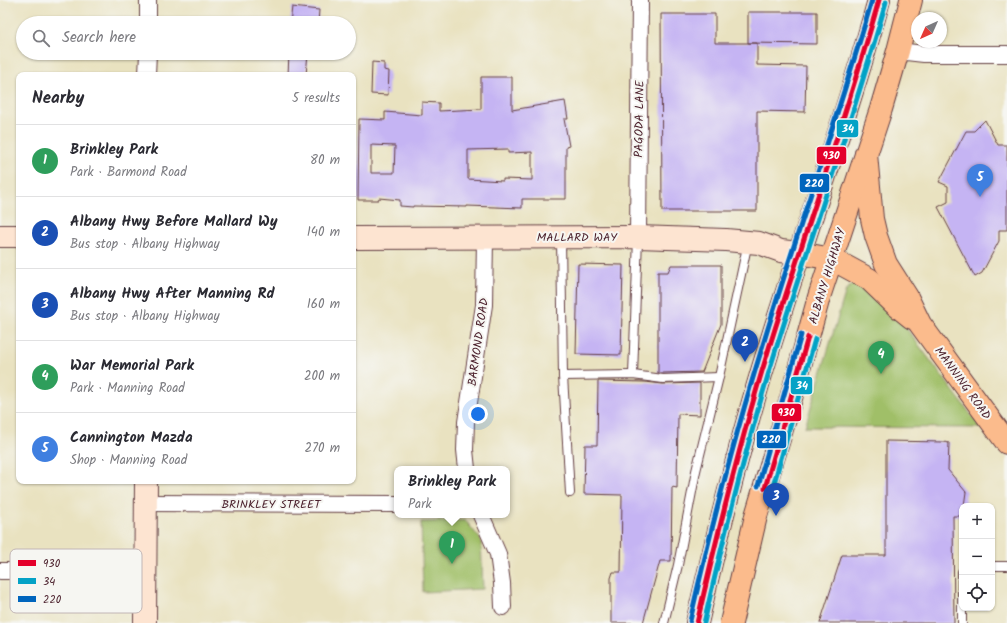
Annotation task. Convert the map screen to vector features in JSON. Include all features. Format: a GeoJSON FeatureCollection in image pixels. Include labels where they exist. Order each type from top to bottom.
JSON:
{"type":"FeatureCollection","features":[{"type":"Feature","properties":{"kind":"main road"},"geometry":{"type":"LineString","coordinates":[[698,623],[747,421],[768,350],[866,48],[879,0]]}},
{"type":"Feature","properties":{"kind":"main road","name":"ALBANY HIGHWAY"},"geometry":{"type":"LineString","coordinates":[[731,623],[756,516],[819,297],[898,52],[911,0]]}},
{"type":"Feature","properties":{"kind":"main road","name":"MANNING ROAD"},"geometry":{"type":"LineString","coordinates":[[866,154],[872,219],[876,236],[886,264],[907,297],[920,324],[1007,442]]}},
{"type":"Feature","properties":{"kind":"main road","name":"MANNING ROAD"},"geometry":{"type":"LineString","coordinates":[[799,253],[832,258],[869,278],[897,306],[920,324]]}},
{"type":"Feature","properties":{"kind":"street"},"geometry":{"type":"LineString","coordinates":[[148,0],[148,16]]}},
{"type":"Feature","properties":{"kind":"street","name":"PAGODA LANE"},"geometry":{"type":"LineString","coordinates":[[638,237],[640,0]]}},
{"type":"Feature","properties":{"kind":"street"},"geometry":{"type":"LineString","coordinates":[[898,52],[924,54],[1007,54]]}},
{"type":"Feature","properties":{"kind":"street"},"geometry":{"type":"LineString","coordinates":[[147,72],[148,60]]}},
{"type":"Feature","properties":{"kind":"street"},"geometry":{"type":"LineString","coordinates":[[0,236],[16,236]]}},
{"type":"Feature","properties":{"kind":"street","name":"MALLARD WAY"},"geometry":{"type":"LineString","coordinates":[[356,238],[638,237],[754,242],[781,251],[799,253]]}},
{"type":"Feature","properties":{"kind":"street","name":"BARMOND ROAD"},"geometry":{"type":"LineString","coordinates":[[467,466],[465,450],[466,422],[484,306],[486,238]]}},
{"type":"Feature","properties":{"kind":"street"},"geometry":{"type":"LineString","coordinates":[[145,623],[146,484]]}},
{"type":"Feature","properties":{"kind":"street","name":"BRINKLEY STREET"},"geometry":{"type":"LineString","coordinates":[[146,503],[394,504]]}},
{"type":"Feature","properties":{"kind":"street"},"geometry":{"type":"LineString","coordinates":[[481,518],[498,554],[502,583],[503,607]]}},
{"type":"Feature","properties":{"kind":"street"},"geometry":{"type":"LineString","coordinates":[[0,570],[10,570]]}},
{"type":"Feature","properties":{"kind":"street"},"geometry":{"type":"LineString","coordinates":[[142,571],[146,571]]}},
{"type":"Feature","properties":{"kind":"lane"},"geometry":{"type":"LineString","coordinates":[[561,237],[563,376],[570,493]]}},
{"type":"Feature","properties":{"kind":"lane"},"geometry":{"type":"LineString","coordinates":[[633,375],[638,237]]}},
{"type":"Feature","properties":{"kind":"lane"},"geometry":{"type":"LineString","coordinates":[[664,623],[678,565],[696,470],[754,242]]}},
{"type":"Feature","properties":{"kind":"lane"},"geometry":{"type":"LineString","coordinates":[[563,376],[633,375],[663,379],[719,377]]}},
{"type":"Feature","properties":{"kind":"lane"},"geometry":{"type":"LineString","coordinates":[[995,566],[1007,566]]}},
{"type":"Feature","properties":{"kind":"lane"},"geometry":{"type":"LineString","coordinates":[[962,575],[962,623]]}},
{"type":"Feature","properties":{"kind":"green space"},"geometry":{"type":"Polygon","coordinates":[[[861,283],[900,320],[981,428],[805,427],[846,290],[853,284],[861,283]]]}},
{"type":"Feature","properties":{"kind":"green space"},"geometry":{"type":"Polygon","coordinates":[[[465,520],[481,540],[483,589],[423,592],[421,522],[465,520]]]}},
{"type":"Feature","properties":{"kind":"building"},"geometry":{"type":"Polygon","coordinates":[[[292,7],[319,10],[319,16],[291,16],[292,7]]]}},
{"type":"Feature","properties":{"kind":"building"},"geometry":{"type":"Polygon","coordinates":[[[748,12],[817,12],[817,44],[748,43],[748,12]]]}},
{"type":"Feature","properties":{"kind":"building"},"geometry":{"type":"Polygon","coordinates":[[[661,14],[715,14],[715,43],[757,43],[757,65],[806,66],[805,112],[757,111],[757,211],[662,211],[661,14]]]}},
{"type":"Feature","properties":{"kind":"building"},"geometry":{"type":"Polygon","coordinates":[[[289,60],[307,60],[306,72],[288,72],[289,60]]]}},
{"type":"Feature","properties":{"kind":"building"},"geometry":{"type":"Polygon","coordinates":[[[372,62],[384,63],[384,70],[389,71],[388,95],[371,94],[372,62]]]}},
{"type":"Feature","properties":{"kind":"building"},"geometry":{"type":"Polygon","coordinates":[[[481,77],[512,77],[512,110],[565,101],[568,119],[564,119],[569,146],[566,147],[566,199],[522,199],[522,208],[467,206],[413,207],[400,206],[400,200],[379,198],[378,200],[358,200],[359,119],[385,120],[385,112],[422,115],[422,102],[439,103],[439,111],[481,109],[481,77]],[[371,145],[371,173],[394,173],[395,146],[371,145]],[[508,149],[468,150],[468,179],[503,181],[503,179],[532,180],[532,152],[508,153],[508,149]]]}},
{"type":"Feature","properties":{"kind":"building"},"geometry":{"type":"Polygon","coordinates":[[[985,120],[998,145],[1007,145],[1007,230],[999,230],[999,241],[982,273],[975,277],[938,207],[948,202],[948,186],[939,182],[966,131],[974,131],[985,120]]]}},
{"type":"Feature","properties":{"kind":"building"},"geometry":{"type":"Polygon","coordinates":[[[578,264],[623,265],[621,355],[576,354],[578,264]]]}},
{"type":"Feature","properties":{"kind":"building"},"geometry":{"type":"Polygon","coordinates":[[[671,265],[721,265],[721,324],[702,372],[658,373],[658,272],[668,272],[671,265]]]}},
{"type":"Feature","properties":{"kind":"building"},"geometry":{"type":"Polygon","coordinates":[[[598,381],[663,384],[700,383],[700,415],[678,414],[677,488],[672,487],[671,561],[660,561],[643,623],[611,623],[611,578],[613,572],[621,572],[622,495],[584,494],[585,445],[597,445],[598,381]]]}},
{"type":"Feature","properties":{"kind":"building"},"geometry":{"type":"Polygon","coordinates":[[[886,441],[949,443],[948,470],[966,492],[964,503],[959,503],[959,516],[953,516],[954,623],[820,623],[842,555],[886,555],[886,441]]]}},
{"type":"Feature","properties":{"kind":"transit line","name":"220"},"geometry":{"type":"LineString","coordinates":[[690,621],[723,484],[742,416],[775,304],[872,0]]}},
{"type":"Feature","properties":{"kind":"transit line","name":"930"},"geometry":{"type":"LineString","coordinates":[[697,623],[730,485],[749,416],[879,0]]}},
{"type":"Feature","properties":{"kind":"transit line","name":"34"},"geometry":{"type":"LineString","coordinates":[[704,623],[737,485],[756,417],[886,2]]}},
{"type":"Feature","properties":{"kind":"transit line","name":"220"},"geometry":{"type":"LineString","coordinates":[[758,486],[801,335]]}},
{"type":"Feature","properties":{"kind":"transit line","name":"930"},"geometry":{"type":"LineString","coordinates":[[765,488],[808,337]]}},
{"type":"Feature","properties":{"kind":"transit line","name":"34"},"geometry":{"type":"LineString","coordinates":[[772,490],[815,339]]}},
{"type":"Feature","properties":{"kind":"place","name":"Cannington Mazda"},"geometry":{"type":"Point","coordinates":[980,197]}},
{"type":"Feature","properties":{"kind":"place","name":"Albany Hwy Before Mallard Wy"},"geometry":{"type":"Point","coordinates":[745,362]}},
{"type":"Feature","properties":{"kind":"place","name":"War Memorial Park"},"geometry":{"type":"Point","coordinates":[881,374]}},
{"type":"Feature","properties":{"kind":"place","name":"Albany Hwy After Manning Rd"},"geometry":{"type":"Point","coordinates":[776,516]}},
{"type":"Feature","properties":{"kind":"place","name":"Brinkley Park"},"geometry":{"type":"Point","coordinates":[452,564]}}]}
